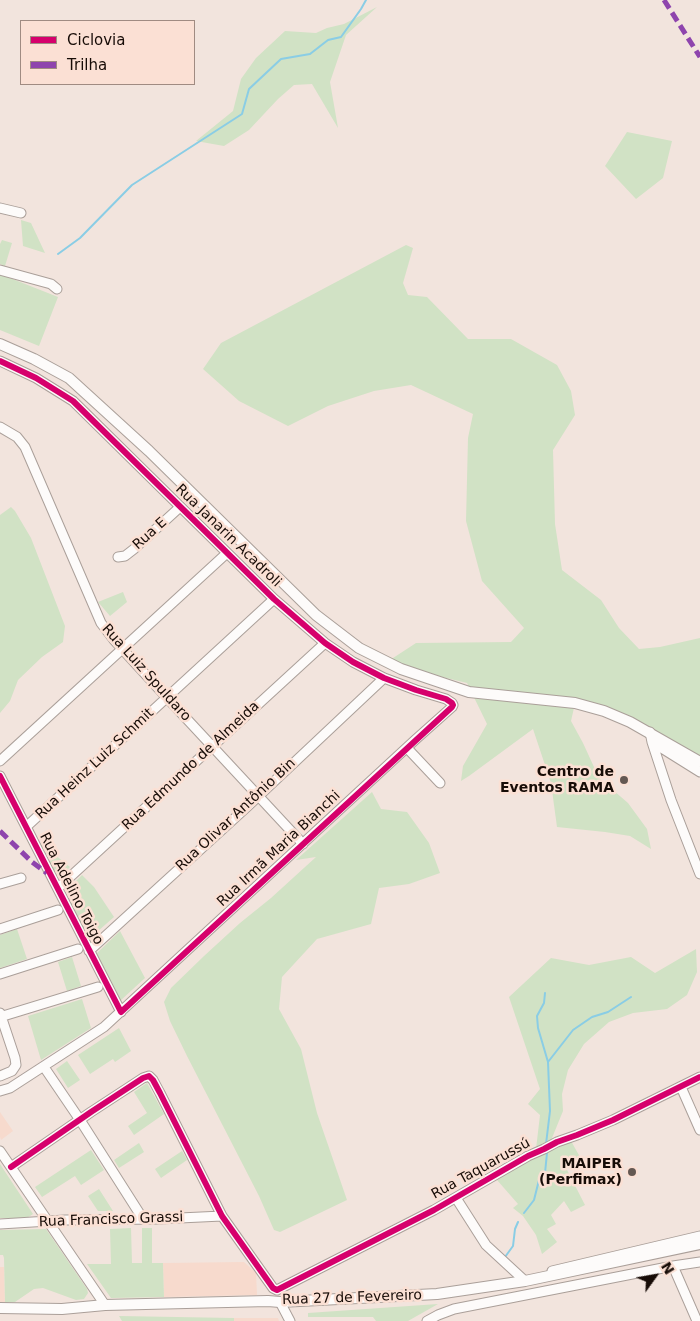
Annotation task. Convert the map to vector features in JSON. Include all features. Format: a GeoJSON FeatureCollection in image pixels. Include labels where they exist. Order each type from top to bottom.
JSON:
{"type":"FeatureCollection","features":[{"type":"Feature","properties":{"kind":"main road"},"geometry":{"type":"LineString","coordinates":[[0,344],[34,359],[69,378],[149,451],[316,615],[359,648],[401,669],[469,692],[575,703],[604,711],[630,722],[651,737],[700,762]]}},
{"type":"Feature","properties":{"kind":"main road","name":"Rua 27 de Fevereiro"},"geometry":{"type":"LineString","coordinates":[[0,1308],[62,1309],[105,1305],[280,1302],[437,1294],[543,1277],[700,1244]]}},
{"type":"Feature","properties":{"kind":"street"},"geometry":{"type":"LineString","coordinates":[[0,208],[21,214]]}},
{"type":"Feature","properties":{"kind":"street"},"geometry":{"type":"LineString","coordinates":[[0,270],[52,284],[58,289]]}},
{"type":"Feature","properties":{"kind":"street","name":"Rua Janarin Acadroli"},"geometry":{"type":"LineString","coordinates":[[0,361],[36,378],[73,401],[274,599],[325,643],[352,662],[384,678],[446,700],[453,705]]}},
{"type":"Feature","properties":{"kind":"street","name":"Rua Luiz Spuldaro"},"geometry":{"type":"LineString","coordinates":[[0,427],[17,437],[25,448],[101,624],[303,844]]}},
{"type":"Feature","properties":{"kind":"street","name":"Rua E"},"geometry":{"type":"LineString","coordinates":[[118,557],[125,556],[134,549],[180,507]]}},
{"type":"Feature","properties":{"kind":"street"},"geometry":{"type":"LineString","coordinates":[[0,760],[227,553]]}},
{"type":"Feature","properties":{"kind":"street","name":"Rua Heinz Luiz Schmit"},"geometry":{"type":"LineString","coordinates":[[26,827],[274,599]]}},
{"type":"Feature","properties":{"kind":"street","name":"Rua Edmundo de Almeida"},"geometry":{"type":"LineString","coordinates":[[58,888],[325,643]]}},
{"type":"Feature","properties":{"kind":"street","name":"Rua Olivar Antônio Bin"},"geometry":{"type":"LineString","coordinates":[[89,951],[384,678]]}},
{"type":"Feature","properties":{"kind":"street","name":"Rua Irmã Maria Bianchi"},"geometry":{"type":"LineString","coordinates":[[0,1091],[10,1088],[104,1027],[453,705]]}},
{"type":"Feature","properties":{"kind":"street"},"geometry":{"type":"LineString","coordinates":[[651,737],[700,772]]}},
{"type":"Feature","properties":{"kind":"street"},"geometry":{"type":"LineString","coordinates":[[651,737],[671,800],[700,874]]}},
{"type":"Feature","properties":{"kind":"street"},"geometry":{"type":"LineString","coordinates":[[407,748],[440,782]]}},
{"type":"Feature","properties":{"kind":"street","name":"Rua Adelino Toigo"},"geometry":{"type":"LineString","coordinates":[[0,776],[120,1012]]}},
{"type":"Feature","properties":{"kind":"street"},"geometry":{"type":"LineString","coordinates":[[0,884],[21,878]]}},
{"type":"Feature","properties":{"kind":"street"},"geometry":{"type":"LineString","coordinates":[[0,929],[58,910]]}},
{"type":"Feature","properties":{"kind":"street"},"geometry":{"type":"LineString","coordinates":[[0,974],[78,949]]}},
{"type":"Feature","properties":{"kind":"street"},"geometry":{"type":"LineString","coordinates":[[0,1076],[12,1071],[16,1064],[1,1015],[98,987]]}},
{"type":"Feature","properties":{"kind":"street"},"geometry":{"type":"LineString","coordinates":[[44,1067],[143,1219]]}},
{"type":"Feature","properties":{"kind":"street"},"geometry":{"type":"LineString","coordinates":[[12,1167],[143,1078],[149,1076],[160,1093],[222,1216],[273,1286],[268,1301]]}},
{"type":"Feature","properties":{"kind":"street","name":"Rua Taquarussú"},"geometry":{"type":"LineString","coordinates":[[273,1286],[456,1198],[528,1156],[557,1142],[613,1120],[700,1077]]}},
{"type":"Feature","properties":{"kind":"street"},"geometry":{"type":"LineString","coordinates":[[680,1087],[699,1127]]}},
{"type":"Feature","properties":{"kind":"street"},"geometry":{"type":"LineString","coordinates":[[0,1150],[105,1305]]}},
{"type":"Feature","properties":{"kind":"street"},"geometry":{"type":"LineString","coordinates":[[456,1198],[486,1245],[525,1280]]}},
{"type":"Feature","properties":{"kind":"street","name":"Rua Francisco Grassi"},"geometry":{"type":"LineString","coordinates":[[0,1224],[222,1216]]}},
{"type":"Feature","properties":{"kind":"street"},"geometry":{"type":"LineString","coordinates":[[543,1277],[541,1273],[700,1236]]}},
{"type":"Feature","properties":{"kind":"street"},"geometry":{"type":"LineString","coordinates":[[427,1321],[454,1309],[529,1293],[700,1262]]}},
{"type":"Feature","properties":{"kind":"street"},"geometry":{"type":"LineString","coordinates":[[673,1266],[697,1321]]}},
{"type":"Feature","properties":{"kind":"street"},"geometry":{"type":"LineString","coordinates":[[584,1268],[590,1283]]}},
{"type":"Feature","properties":{"kind":"street"},"geometry":{"type":"LineString","coordinates":[[280,1302],[290,1321]]}},
{"type":"Feature","properties":{"kind":"shaded area"},"geometry":{"type":"Polygon","coordinates":[[[0,1112],[13,1131],[1,1140],[0,1137],[0,1112]]]}},
{"type":"Feature","properties":{"kind":"shaded area"},"geometry":{"type":"Polygon","coordinates":[[[244,1262],[256,1273],[257,1295],[164,1297],[163,1263],[244,1262]]]}},
{"type":"Feature","properties":{"kind":"shaded area"},"geometry":{"type":"Polygon","coordinates":[[[0,1267],[4,1267],[5,1303],[0,1303],[0,1267]]]}},
{"type":"Feature","properties":{"kind":"shaded area"},"geometry":{"type":"Polygon","coordinates":[[[234,1318],[278,1318],[279,1321],[234,1321],[234,1318]]]}},
{"type":"Feature","properties":{"kind":"green space"},"geometry":{"type":"Polygon","coordinates":[[[377,7],[346,35],[330,82],[338,128],[312,84],[294,85],[249,130],[224,146],[196,141],[233,111],[241,79],[256,58],[285,31],[316,33],[344,24],[377,7]]]}},
{"type":"Feature","properties":{"kind":"green space"},"geometry":{"type":"Polygon","coordinates":[[[627,132],[672,141],[663,178],[636,199],[605,166],[627,132]]]}},
{"type":"Feature","properties":{"kind":"green space"},"geometry":{"type":"Polygon","coordinates":[[[21,220],[31,223],[45,253],[23,246],[21,220]]]}},
{"type":"Feature","properties":{"kind":"green space"},"geometry":{"type":"Polygon","coordinates":[[[2,240],[12,243],[5,266],[0,264],[0,244],[2,240]]]}},
{"type":"Feature","properties":{"kind":"green space"},"geometry":{"type":"Polygon","coordinates":[[[406,245],[413,248],[403,283],[408,295],[427,297],[468,339],[511,339],[557,365],[571,391],[575,415],[553,450],[555,524],[562,570],[601,600],[619,628],[639,649],[660,647],[700,638],[700,757],[632,717],[607,707],[576,699],[571,721],[599,778],[628,803],[647,829],[651,849],[630,836],[557,827],[551,783],[533,729],[461,781],[463,766],[487,724],[467,683],[401,667],[390,660],[416,643],[511,642],[524,628],[482,581],[466,521],[468,438],[473,414],[411,385],[374,391],[328,406],[288,426],[239,401],[203,369],[221,343],[406,245]]]}},
{"type":"Feature","properties":{"kind":"green space"},"geometry":{"type":"Polygon","coordinates":[[[0,274],[58,297],[39,346],[0,330],[0,274]]]}},
{"type":"Feature","properties":{"kind":"green space"},"geometry":{"type":"Polygon","coordinates":[[[11,507],[31,538],[65,626],[63,642],[42,657],[18,680],[10,701],[0,713],[0,515],[11,507]]]}},
{"type":"Feature","properties":{"kind":"green space"},"geometry":{"type":"Polygon","coordinates":[[[123,592],[127,602],[110,616],[98,602],[123,592]]]}},
{"type":"Feature","properties":{"kind":"green space"},"geometry":{"type":"Polygon","coordinates":[[[372,792],[381,809],[407,812],[429,843],[440,873],[409,884],[379,888],[371,924],[317,939],[282,977],[279,1009],[301,1049],[317,1113],[347,1200],[280,1232],[274,1230],[259,1196],[170,1021],[164,1002],[171,988],[204,956],[316,857],[296,860],[372,792]]]}},
{"type":"Feature","properties":{"kind":"green space"},"geometry":{"type":"Polygon","coordinates":[[[39,842],[70,867],[59,878],[57,877],[39,842]]]}},
{"type":"Feature","properties":{"kind":"green space"},"geometry":{"type":"Polygon","coordinates":[[[82,875],[94,887],[114,917],[89,939],[65,892],[82,875]]]}},
{"type":"Feature","properties":{"kind":"green space"},"geometry":{"type":"Polygon","coordinates":[[[17,929],[27,959],[0,968],[0,935],[17,929]]]}},
{"type":"Feature","properties":{"kind":"green space"},"geometry":{"type":"Polygon","coordinates":[[[120,931],[145,978],[120,1001],[96,954],[120,931]]]}},
{"type":"Feature","properties":{"kind":"green space"},"geometry":{"type":"Polygon","coordinates":[[[696,949],[697,972],[687,995],[667,1009],[633,1013],[609,1022],[584,1044],[568,1070],[562,1094],[563,1111],[552,1138],[559,1147],[571,1141],[580,1157],[564,1164],[585,1205],[571,1212],[564,1201],[551,1215],[556,1224],[547,1229],[557,1242],[542,1254],[536,1235],[523,1216],[513,1208],[518,1204],[497,1180],[527,1159],[536,1149],[540,1115],[528,1104],[540,1089],[509,997],[551,958],[589,965],[631,957],[655,973],[696,949]]]}},
{"type":"Feature","properties":{"kind":"green space"},"geometry":{"type":"Polygon","coordinates":[[[72,957],[81,986],[67,991],[58,962],[72,957]]]}},
{"type":"Feature","properties":{"kind":"green space"},"geometry":{"type":"Polygon","coordinates":[[[82,999],[91,1028],[41,1060],[28,1016],[82,999]]]}},
{"type":"Feature","properties":{"kind":"green space"},"geometry":{"type":"Polygon","coordinates":[[[119,1028],[131,1051],[115,1062],[113,1059],[90,1074],[78,1055],[119,1028]]]}},
{"type":"Feature","properties":{"kind":"green space"},"geometry":{"type":"Polygon","coordinates":[[[67,1061],[80,1080],[68,1088],[56,1069],[67,1061]]]}},
{"type":"Feature","properties":{"kind":"green space"},"geometry":{"type":"Polygon","coordinates":[[[147,1083],[164,1114],[134,1135],[128,1126],[147,1113],[134,1092],[147,1083]]]}},
{"type":"Feature","properties":{"kind":"green space"},"geometry":{"type":"Polygon","coordinates":[[[139,1143],[144,1152],[119,1168],[114,1160],[139,1143]]]}},
{"type":"Feature","properties":{"kind":"green space"},"geometry":{"type":"Polygon","coordinates":[[[91,1150],[104,1170],[81,1185],[75,1176],[42,1197],[35,1187],[91,1150]]]}},
{"type":"Feature","properties":{"kind":"green space"},"geometry":{"type":"Polygon","coordinates":[[[182,1151],[187,1160],[161,1178],[155,1169],[182,1151]]]}},
{"type":"Feature","properties":{"kind":"green space"},"geometry":{"type":"Polygon","coordinates":[[[0,1164],[33,1214],[30,1216],[26,1218],[0,1218],[0,1164]]]}},
{"type":"Feature","properties":{"kind":"green space"},"geometry":{"type":"Polygon","coordinates":[[[99,1189],[113,1211],[98,1211],[88,1196],[99,1189]]]}},
{"type":"Feature","properties":{"kind":"green space"},"geometry":{"type":"Polygon","coordinates":[[[131,1228],[132,1263],[142,1263],[142,1228],[152,1228],[152,1263],[163,1263],[164,1297],[111,1298],[87,1264],[111,1264],[110,1229],[131,1228]]]}},
{"type":"Feature","properties":{"kind":"green space"},"geometry":{"type":"Polygon","coordinates":[[[46,1229],[88,1293],[84,1299],[76,1300],[43,1288],[34,1289],[15,1302],[5,1303],[4,1258],[3,1255],[0,1255],[0,1230],[46,1229]]]}},
{"type":"Feature","properties":{"kind":"green space"},"geometry":{"type":"Polygon","coordinates":[[[438,1304],[408,1321],[376,1321],[373,1317],[308,1317],[308,1313],[438,1304]]]}},
{"type":"Feature","properties":{"kind":"green space"},"geometry":{"type":"Polygon","coordinates":[[[119,1316],[234,1318],[234,1321],[122,1321],[119,1316]]]}},
{"type":"Feature","properties":{"kind":"waterway"},"geometry":{"type":"LineString","coordinates":[[58,254],[80,238],[132,185],[242,114],[249,89],[281,59],[310,54],[328,40],[341,37],[366,0]]}},
{"type":"Feature","properties":{"kind":"waterway"},"geometry":{"type":"LineString","coordinates":[[545,993],[544,1003],[537,1016],[538,1028],[548,1062],[550,1111],[546,1144]]}},
{"type":"Feature","properties":{"kind":"waterway"},"geometry":{"type":"LineString","coordinates":[[548,1062],[573,1030],[592,1017],[608,1012],[631,997]]}},
{"type":"Feature","properties":{"kind":"waterway"},"geometry":{"type":"LineString","coordinates":[[524,1213],[534,1200],[539,1180],[545,1173],[547,1153]]}},
{"type":"Feature","properties":{"kind":"waterway"},"geometry":{"type":"LineString","coordinates":[[505,1257],[513,1246],[515,1229],[518,1222]]}},
{"type":"Feature","properties":{"kind":"marked path"},"geometry":{"type":"LineString","coordinates":[[664,0],[700,57]]}},
{"type":"Feature","properties":{"kind":"marked path"},"geometry":{"type":"LineString","coordinates":[[0,831],[32,862],[47,873]]}},
{"type":"Feature","properties":{"kind":"cycle path"},"geometry":{"type":"LineString","coordinates":[[0,361],[36,378],[73,401],[274,599],[325,643],[353,662],[384,678],[446,699],[453,705],[121,1012],[0,776]]}},
{"type":"Feature","properties":{"kind":"cycle path"},"geometry":{"type":"LineString","coordinates":[[11,1167],[91,1112],[149,1076],[160,1093],[222,1216],[273,1288],[277,1290],[434,1210],[528,1156],[557,1142],[613,1120],[700,1077]]}},
{"type":"Feature","properties":{"kind":"place","name":"Centro de Eventos RAMA"},"geometry":{"type":"Point","coordinates":[624,780]}},
{"type":"Feature","properties":{"kind":"place","name":"MAIPER (Perfimax)"},"geometry":{"type":"Point","coordinates":[632,1172]}}]}
